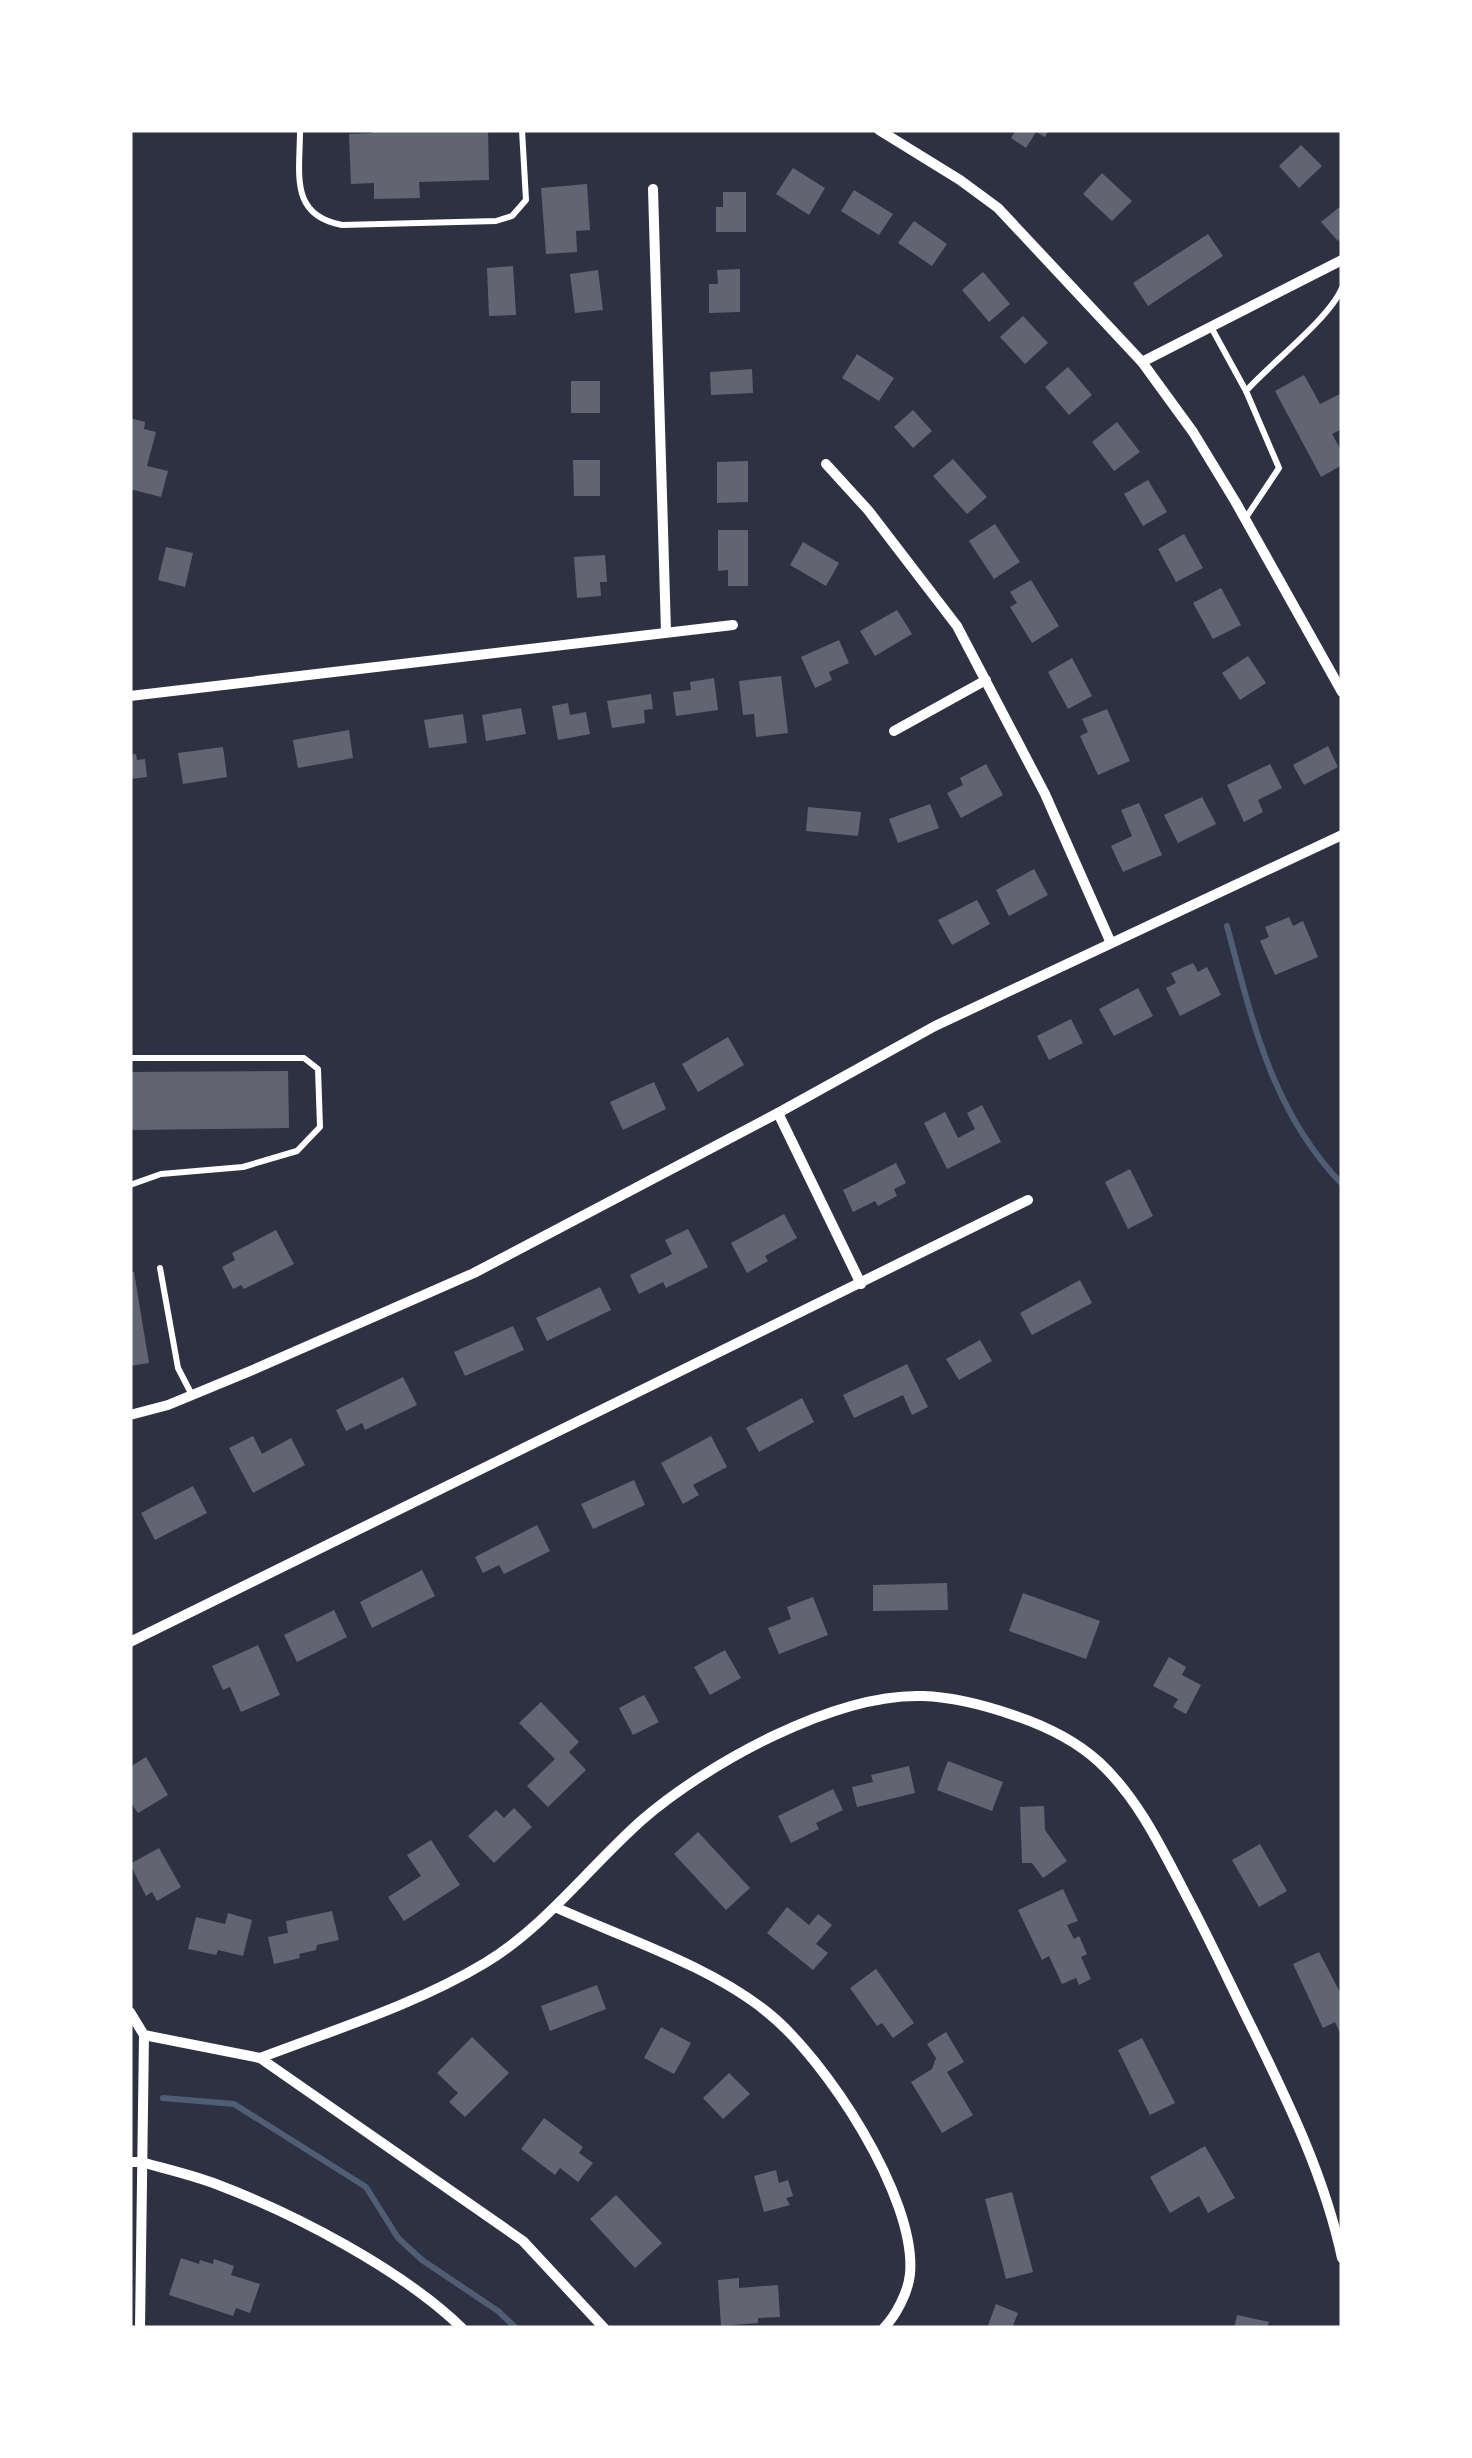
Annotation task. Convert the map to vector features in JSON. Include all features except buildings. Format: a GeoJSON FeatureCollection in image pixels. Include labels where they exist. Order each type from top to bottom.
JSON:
{"type":"FeatureCollection","features":[{"type":"Feature","properties":{"kind":"street"},"geometry":{"type":"LineString","coordinates":[[879,130],[998,208],[1142,362],[1193,432],[1342,692]]}},
{"type":"Feature","properties":{"kind":"street"},"geometry":{"type":"LineString","coordinates":[[652,188],[666,632]]}},
{"type":"Feature","properties":{"kind":"street"},"geometry":{"type":"LineString","coordinates":[[1142,362],[1342,260]]}},
{"type":"Feature","properties":{"kind":"street"},"geometry":{"type":"LineString","coordinates":[[826,464],[924,579],[957,626],[1045,794],[1110,941]]}},
{"type":"Feature","properties":{"kind":"street"},"geometry":{"type":"LineString","coordinates":[[130,696],[732,625]]}},
{"type":"Feature","properties":{"kind":"street"},"geometry":{"type":"LineString","coordinates":[[894,731],[986,680]]}},
{"type":"Feature","properties":{"kind":"street"},"geometry":{"type":"LineString","coordinates":[[130,1415],[192,1395],[474,1273],[936,1026],[1110,941],[1342,836]]}},
{"type":"Feature","properties":{"kind":"street"},"geometry":{"type":"LineString","coordinates":[[778,1113],[862,1284]]}},
{"type":"Feature","properties":{"kind":"street"},"geometry":{"type":"LineString","coordinates":[[130,1642],[1028,1200]]}},
{"type":"Feature","properties":{"kind":"street"},"geometry":{"type":"LineString","coordinates":[[260,2058],[421,1997],[485,1963],[555,1908],[656,1810],[732,1758],[856,1703],[923,1696],[961,1700],[1045,1726],[1098,1761],[1150,1828],[1289,2104],[1316,2166],[1342,2258]]}},
{"type":"Feature","properties":{"kind":"street"},"geometry":{"type":"LineString","coordinates":[[555,1908],[714,1978],[767,2012],[821,2070],[855,2114],[888,2183],[904,2228],[910,2274],[893,2318],[884,2328]]}},
{"type":"Feature","properties":{"kind":"street"},"geometry":{"type":"LineString","coordinates":[[130,2012],[144,2035],[136,2162],[140,2328]]}},
{"type":"Feature","properties":{"kind":"street"},"geometry":{"type":"LineString","coordinates":[[144,2035],[260,2058],[523,2241],[604,2328]]}},
{"type":"Feature","properties":{"kind":"street"},"geometry":{"type":"LineString","coordinates":[[136,2162],[214,2183],[280,2212],[374,2263],[438,2306],[462,2328]]}},
{"type":"Feature","properties":{"kind":"lane"},"geometry":{"type":"LineString","coordinates":[[300,130],[300,192],[307,208],[322,221],[342,225],[496,221],[512,216],[526,200],[522,130]]}},
{"type":"Feature","properties":{"kind":"lane"},"geometry":{"type":"LineString","coordinates":[[1246,391],[1335,305],[1342,288]]}},
{"type":"Feature","properties":{"kind":"lane"},"geometry":{"type":"LineString","coordinates":[[1211,327],[1246,391],[1280,468],[1245,519]]}},
{"type":"Feature","properties":{"kind":"lane"},"geometry":{"type":"LineString","coordinates":[[130,1058],[304,1058],[318,1070],[320,1127],[297,1151],[243,1168],[161,1174],[130,1185]]}},
{"type":"Feature","properties":{"kind":"lane"},"geometry":{"type":"LineString","coordinates":[[160,1268],[178,1368],[192,1395]]}},
{"type":"Feature","properties":{"kind":"waterway"},"geometry":{"type":"LineString","coordinates":[[1227,926],[1256,1030],[1281,1096],[1318,1156],[1342,1184]]}},
{"type":"Feature","properties":{"kind":"waterway"},"geometry":{"type":"LineString","coordinates":[[163,2098],[234,2104],[366,2187],[398,2238],[516,2328]]}}]}
